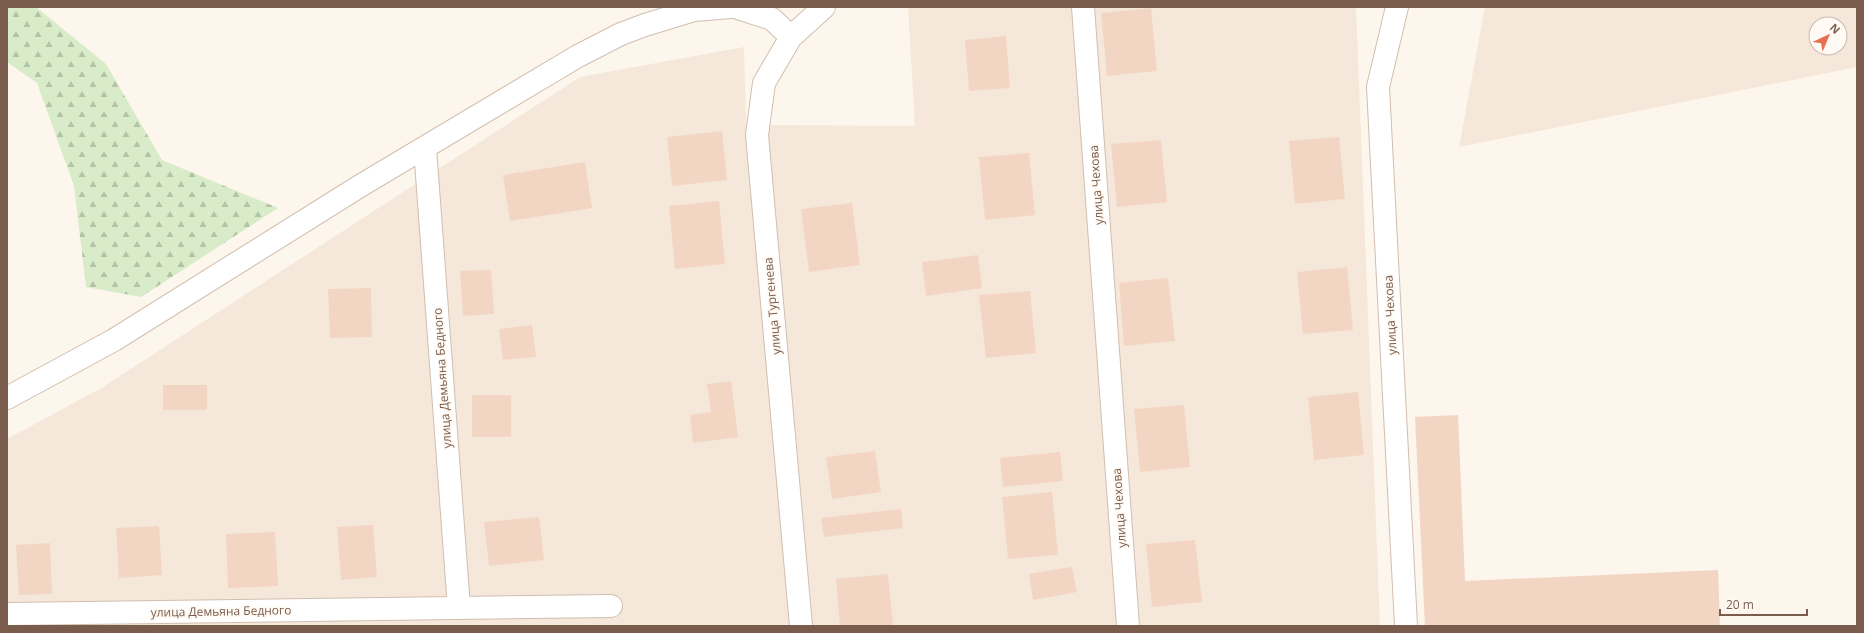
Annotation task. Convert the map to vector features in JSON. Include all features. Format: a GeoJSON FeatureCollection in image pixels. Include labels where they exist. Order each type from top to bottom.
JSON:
{"type":"FeatureCollection","features":[{"type":"Feature","properties":{"kind":"street"},"geometry":{"type":"LineString","coordinates":[[7,398],[114,340],[425,148],[578,56],[621,34],[694,10],[731,7]]}},
{"type":"Feature","properties":{"kind":"street"},"geometry":{"type":"LineString","coordinates":[[735,7],[772,18],[791,37]]}},
{"type":"Feature","properties":{"kind":"street","name":"улица Тургенева"},"geometry":{"type":"LineString","coordinates":[[802,626],[757,135],[764,83],[791,37],[824,7]]}},
{"type":"Feature","properties":{"kind":"street","name":"улица Чехова"},"geometry":{"type":"LineString","coordinates":[[1083,7],[1128,626]]}},
{"type":"Feature","properties":{"kind":"street","name":"улица Чехова"},"geometry":{"type":"LineString","coordinates":[[1397,7],[1378,86],[1406,626]]}},
{"type":"Feature","properties":{"kind":"street","name":"улица Демьяна Бедного"},"geometry":{"type":"LineString","coordinates":[[425,148],[459,608]]}},
{"type":"Feature","properties":{"kind":"street","name":"улица Демьяна Бедного"},"geometry":{"type":"LineString","coordinates":[[7,614],[611,606]]}},
{"type":"Feature","properties":{"kind":"shaded area"},"geometry":{"type":"Polygon","coordinates":[[[908,7],[1356,7],[1380,626],[7,626],[7,439],[103,387],[580,77],[744,47],[746,125],[915,126],[908,7]]]}},
{"type":"Feature","properties":{"kind":"shaded area"},"geometry":{"type":"Polygon","coordinates":[[[1485,7],[1857,7],[1857,67],[1459,147],[1485,7]]]}},
{"type":"Feature","properties":{"kind":"green space"},"geometry":{"type":"Polygon","coordinates":[[[7,7],[36,7],[106,64],[162,160],[278,208],[141,297],[86,287],[74,186],[37,83],[7,62],[7,7]]]}},
{"type":"Feature","properties":{"kind":"building"},"geometry":{"type":"Polygon","coordinates":[[[1151,8],[1157,71],[1107,76],[1101,13],[1151,8]]]}},
{"type":"Feature","properties":{"kind":"building"},"geometry":{"type":"Polygon","coordinates":[[[1006,36],[1010,88],[969,91],[965,40],[1006,36]]]}},
{"type":"Feature","properties":{"kind":"building"},"geometry":{"type":"Polygon","coordinates":[[[722,131],[727,180],[672,186],[667,137],[722,131]]]}},
{"type":"Feature","properties":{"kind":"building"},"geometry":{"type":"Polygon","coordinates":[[[1339,137],[1345,199],[1295,204],[1289,141],[1339,137]]]}},
{"type":"Feature","properties":{"kind":"building"},"geometry":{"type":"Polygon","coordinates":[[[1161,140],[1167,202],[1117,207],[1111,144],[1161,140]]]}},
{"type":"Feature","properties":{"kind":"building"},"geometry":{"type":"Polygon","coordinates":[[[1029,153],[1035,215],[985,220],[979,157],[1029,153]]]}},
{"type":"Feature","properties":{"kind":"building"},"geometry":{"type":"Polygon","coordinates":[[[585,162],[592,208],[510,221],[503,175],[585,162]]]}},
{"type":"Feature","properties":{"kind":"building"},"geometry":{"type":"Polygon","coordinates":[[[719,201],[725,264],[675,269],[669,206],[719,201]]]}},
{"type":"Feature","properties":{"kind":"building"},"geometry":{"type":"Polygon","coordinates":[[[852,203],[860,265],[809,272],[801,209],[852,203]]]}},
{"type":"Feature","properties":{"kind":"building"},"geometry":{"type":"Polygon","coordinates":[[[978,255],[982,288],[926,296],[922,262],[978,255]]]}},
{"type":"Feature","properties":{"kind":"building"},"geometry":{"type":"Polygon","coordinates":[[[1347,267],[1353,330],[1303,334],[1297,272],[1347,267]]]}},
{"type":"Feature","properties":{"kind":"building"},"geometry":{"type":"Polygon","coordinates":[[[491,270],[494,314],[463,316],[460,271],[491,270]]]}},
{"type":"Feature","properties":{"kind":"building"},"geometry":{"type":"Polygon","coordinates":[[[1168,278],[1175,341],[1124,346],[1119,283],[1168,278]]]}},
{"type":"Feature","properties":{"kind":"building"},"geometry":{"type":"Polygon","coordinates":[[[371,288],[372,337],[330,338],[328,289],[371,288]]]}},
{"type":"Feature","properties":{"kind":"building"},"geometry":{"type":"Polygon","coordinates":[[[1030,291],[1036,353],[986,358],[979,295],[1030,291]]]}},
{"type":"Feature","properties":{"kind":"building"},"geometry":{"type":"Polygon","coordinates":[[[532,325],[536,357],[503,360],[499,329],[532,325]]]}},
{"type":"Feature","properties":{"kind":"building"},"geometry":{"type":"Polygon","coordinates":[[[731,381],[738,437],[693,443],[690,415],[711,412],[707,384],[731,381]]]}},
{"type":"Feature","properties":{"kind":"building"},"geometry":{"type":"Polygon","coordinates":[[[163,385],[207,385],[207,410],[163,410],[163,385]]]}},
{"type":"Feature","properties":{"kind":"building"},"geometry":{"type":"Polygon","coordinates":[[[1358,392],[1364,455],[1314,460],[1308,397],[1358,392]]]}},
{"type":"Feature","properties":{"kind":"building"},"geometry":{"type":"Polygon","coordinates":[[[472,395],[511,395],[511,437],[472,437],[472,395]]]}},
{"type":"Feature","properties":{"kind":"building"},"geometry":{"type":"Polygon","coordinates":[[[1184,405],[1190,467],[1140,472],[1134,409],[1184,405]]]}},
{"type":"Feature","properties":{"kind":"building"},"geometry":{"type":"Polygon","coordinates":[[[1458,415],[1465,581],[1718,570],[1720,626],[1425,626],[1415,417],[1458,415]]]}},
{"type":"Feature","properties":{"kind":"building"},"geometry":{"type":"Polygon","coordinates":[[[875,451],[881,492],[832,499],[826,457],[875,451]]]}},
{"type":"Feature","properties":{"kind":"building"},"geometry":{"type":"Polygon","coordinates":[[[1060,452],[1063,481],[1003,487],[1000,458],[1060,452]]]}},
{"type":"Feature","properties":{"kind":"building"},"geometry":{"type":"Polygon","coordinates":[[[1052,492],[1058,555],[1008,559],[1002,497],[1052,492]]]}},
{"type":"Feature","properties":{"kind":"building"},"geometry":{"type":"Polygon","coordinates":[[[901,509],[903,528],[824,537],[821,518],[901,509]]]}},
{"type":"Feature","properties":{"kind":"building"},"geometry":{"type":"Polygon","coordinates":[[[539,517],[544,560],[489,566],[484,522],[539,517]]]}},
{"type":"Feature","properties":{"kind":"building"},"geometry":{"type":"Polygon","coordinates":[[[373,525],[377,577],[341,580],[337,527],[373,525]]]}},
{"type":"Feature","properties":{"kind":"building"},"geometry":{"type":"Polygon","coordinates":[[[159,526],[162,575],[119,578],[116,528],[159,526]]]}},
{"type":"Feature","properties":{"kind":"building"},"geometry":{"type":"Polygon","coordinates":[[[275,532],[278,586],[228,588],[226,534],[275,532]]]}},
{"type":"Feature","properties":{"kind":"building"},"geometry":{"type":"Polygon","coordinates":[[[1195,540],[1202,602],[1152,607],[1146,544],[1195,540]]]}},
{"type":"Feature","properties":{"kind":"building"},"geometry":{"type":"Polygon","coordinates":[[[50,543],[52,594],[19,595],[16,545],[50,543]]]}},
{"type":"Feature","properties":{"kind":"building"},"geometry":{"type":"Polygon","coordinates":[[[1072,567],[1077,592],[1033,600],[1029,574],[1072,567]]]}},
{"type":"Feature","properties":{"kind":"building"},"geometry":{"type":"Polygon","coordinates":[[[888,574],[893,626],[840,626],[836,579],[888,574]]]}}]}
